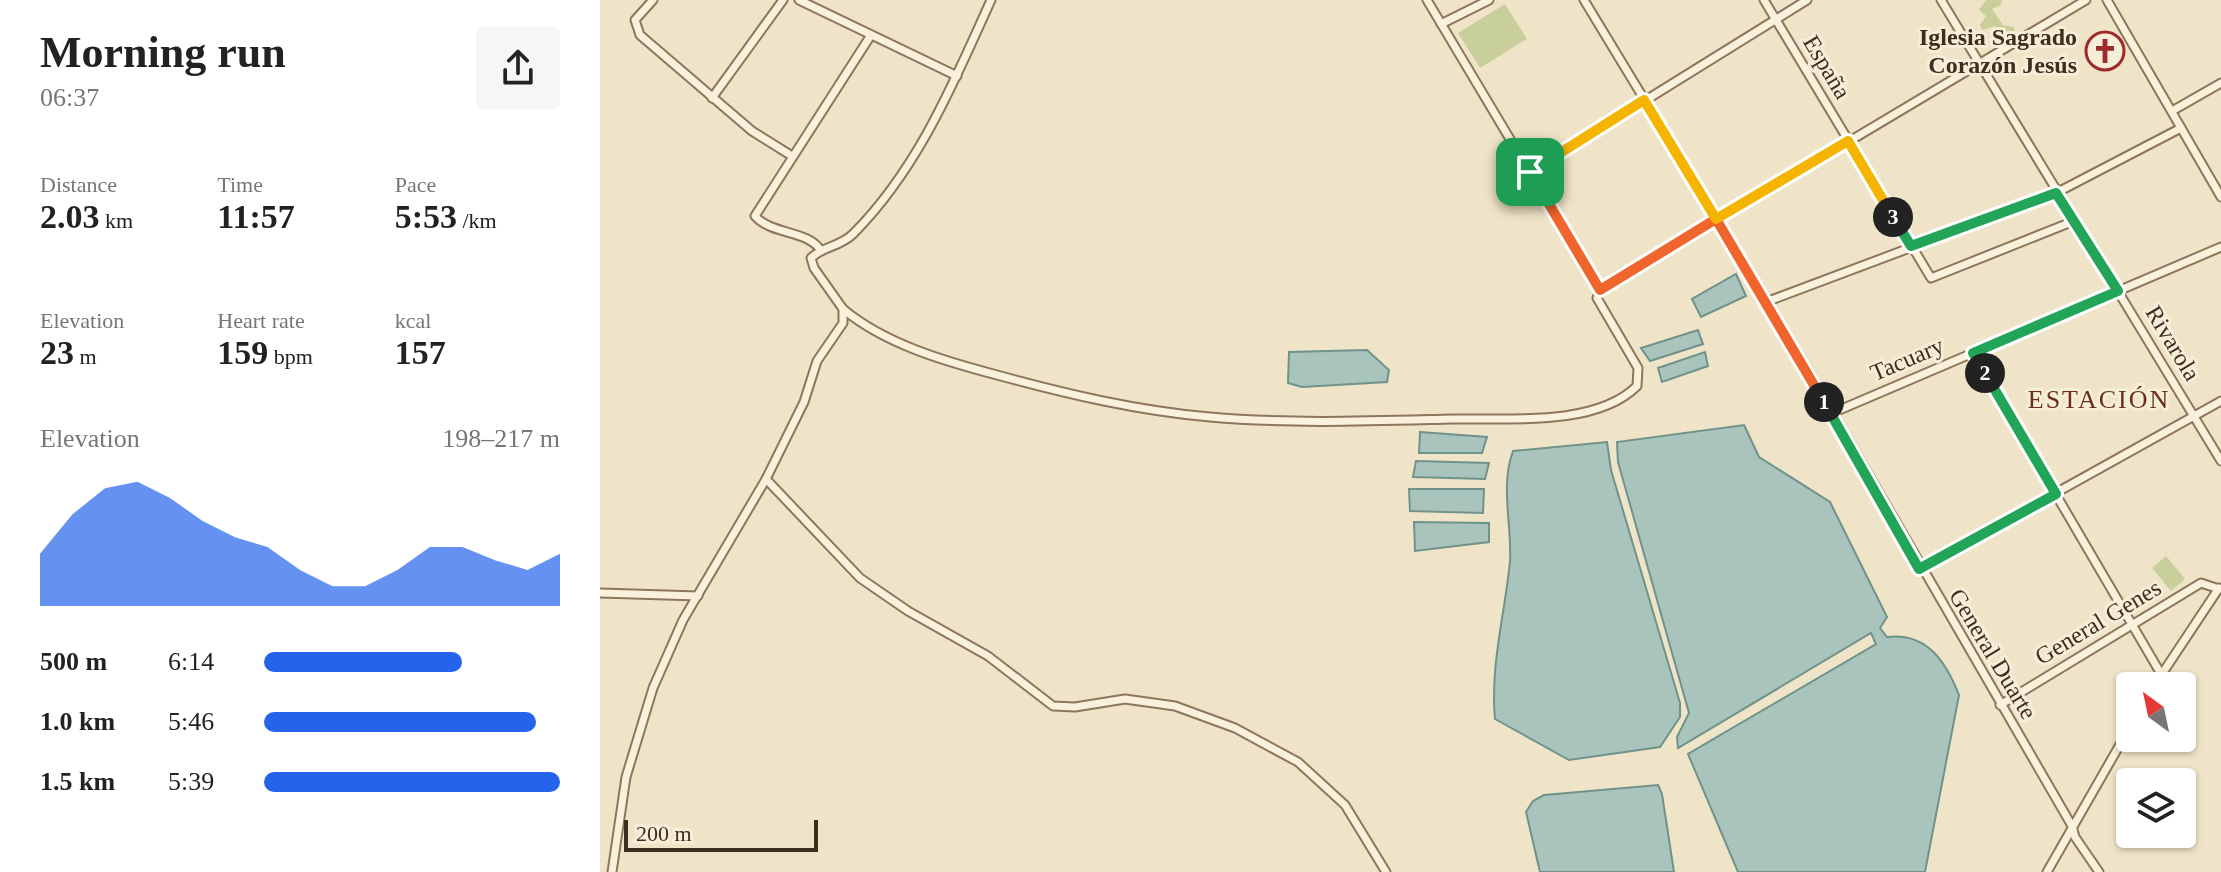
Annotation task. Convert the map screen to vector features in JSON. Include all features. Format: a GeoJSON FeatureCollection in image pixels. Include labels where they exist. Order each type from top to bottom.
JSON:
{"type":"FeatureCollection","features":[{"type":"Feature","properties":{"kind":"street"},"geometry":{"type":"LineString","coordinates":[[653,0],[635,20],[640,35],[752,131],[792,156]]}},
{"type":"Feature","properties":{"kind":"street"},"geometry":{"type":"LineString","coordinates":[[712,98],[783,0]]}},
{"type":"Feature","properties":{"kind":"street"},"geometry":{"type":"LineString","coordinates":[[799,0],[957,76]]}},
{"type":"Feature","properties":{"kind":"street"},"geometry":{"type":"LineString","coordinates":[[991,0],[957,76],[914,157],[870,215],[837,247],[821,251],[811,258],[814,268],[843,309],[858,321],[919,351],[1081,398],[1209,417],[1348,421],[1567,416],[1624,399],[1637,386],[1638,368],[1597,298],[1600,290],[1848,141],[1979,67],[2086,0]]}},
{"type":"Feature","properties":{"kind":"street"},"geometry":{"type":"LineString","coordinates":[[1427,0],[1600,290]]}},
{"type":"Feature","properties":{"kind":"street"},"geometry":{"type":"LineString","coordinates":[[1441,24],[1489,0]]}},
{"type":"Feature","properties":{"kind":"street","name":"General Duarte"},"geometry":{"type":"LineString","coordinates":[[1584,0],[1766,302],[1919,569],[2072,826],[2075,837],[2099,872]]}},
{"type":"Feature","properties":{"kind":"street","name":"España"},"geometry":{"type":"LineString","coordinates":[[1764,0],[1931,278],[2074,221]]}},
{"type":"Feature","properties":{"kind":"street"},"geometry":{"type":"LineString","coordinates":[[1530,172],[1807,0]]}},
{"type":"Feature","properties":{"kind":"street","name":"Rivarola"},"geometry":{"type":"LineString","coordinates":[[1941,0],[2221,461]]}},
{"type":"Feature","properties":{"kind":"street"},"geometry":{"type":"LineString","coordinates":[[2107,0],[2221,197]]}},
{"type":"Feature","properties":{"kind":"street"},"geometry":{"type":"LineString","coordinates":[[821,251],[817,245],[765,225],[755,216],[871,35]]}},
{"type":"Feature","properties":{"kind":"street"},"geometry":{"type":"LineString","coordinates":[[2172,111],[2221,83]]}},
{"type":"Feature","properties":{"kind":"street"},"geometry":{"type":"LineString","coordinates":[[1766,302],[2056,193],[2181,128]]}},
{"type":"Feature","properties":{"kind":"street","name":"Tacuary"},"geometry":{"type":"LineString","coordinates":[[1830,414],[2221,247]]}},
{"type":"Feature","properties":{"kind":"street"},"geometry":{"type":"LineString","coordinates":[[612,872],[626,777],[653,688],[698,596],[766,479],[804,402],[817,361],[843,323],[843,309]]}},
{"type":"Feature","properties":{"kind":"street"},"geometry":{"type":"LineString","coordinates":[[1973,353],[2160,672]]}},
{"type":"Feature","properties":{"kind":"street"},"geometry":{"type":"LineString","coordinates":[[1919,569],[2221,401]]}},
{"type":"Feature","properties":{"kind":"street"},"geometry":{"type":"LineString","coordinates":[[766,479],[860,578],[908,611],[988,656],[1053,706],[1075,707],[1125,699],[1175,706],[1235,728],[1298,762],[1345,805],[1386,872]]}},
{"type":"Feature","properties":{"kind":"street","name":"General Genes"},"geometry":{"type":"LineString","coordinates":[[2000,705],[2201,583],[2220,588],[2162,672]]}},
{"type":"Feature","properties":{"kind":"street"},"geometry":{"type":"LineString","coordinates":[[600,593],[698,596]]}},
{"type":"Feature","properties":{"kind":"street"},"geometry":{"type":"LineString","coordinates":[[2046,871],[2116,751]]}},
{"type":"Feature","properties":{"kind":"green space"},"geometry":{"type":"Polygon","coordinates":[[[1986,0],[2002,0],[2001,5],[1992,9],[2003,25],[2014,27],[2016,37],[2000,43],[1995,37],[1996,26],[1982,30],[1980,25],[1986,16],[1979,10],[1986,0]]]}},
{"type":"Feature","properties":{"kind":"green space"},"geometry":{"type":"Polygon","coordinates":[[[1505,4],[1527,39],[1480,68],[1458,33],[1505,4]]]}},
{"type":"Feature","properties":{"kind":"green space"},"geometry":{"type":"Polygon","coordinates":[[[2166,556],[2185,579],[2171,591],[2152,568],[2166,556]]]}},
{"type":"Feature","properties":{"kind":"water"},"geometry":{"type":"Polygon","coordinates":[[[1736,274],[1746,296],[1701,317],[1692,299],[1736,274]]]}},
{"type":"Feature","properties":{"kind":"water"},"geometry":{"type":"Polygon","coordinates":[[[1698,330],[1703,344],[1650,361],[1641,348],[1698,330]]]}},
{"type":"Feature","properties":{"kind":"water"},"geometry":{"type":"Polygon","coordinates":[[[1367,350],[1389,370],[1387,382],[1302,387],[1288,383],[1289,352],[1367,350]]]}},
{"type":"Feature","properties":{"kind":"water"},"geometry":{"type":"Polygon","coordinates":[[[1705,352],[1708,366],[1662,382],[1658,368],[1705,352]]]}},
{"type":"Feature","properties":{"kind":"water"},"geometry":{"type":"Polygon","coordinates":[[[1744,425],[1759,457],[1830,502],[1887,617],[1880,628],[1887,637],[1913,639],[1924,644],[1948,671],[1959,695],[1925,872],[1738,872],[1688,754],[1876,644],[1871,633],[1678,748],[1677,737],[1689,713],[1618,462],[1617,442],[1744,425]]]}},
{"type":"Feature","properties":{"kind":"water"},"geometry":{"type":"Polygon","coordinates":[[[1420,432],[1487,437],[1482,453],[1419,453],[1420,432]]]}},
{"type":"Feature","properties":{"kind":"water"},"geometry":{"type":"Polygon","coordinates":[[[1607,442],[1611,470],[1680,703],[1680,717],[1660,747],[1569,760],[1495,719],[1496,659],[1510,561],[1507,478],[1513,451],[1607,442]]]}},
{"type":"Feature","properties":{"kind":"water"},"geometry":{"type":"Polygon","coordinates":[[[1416,461],[1489,463],[1485,479],[1413,477],[1416,461]]]}},
{"type":"Feature","properties":{"kind":"water"},"geometry":{"type":"Polygon","coordinates":[[[1409,489],[1484,489],[1483,513],[1410,511],[1409,489]]]}},
{"type":"Feature","properties":{"kind":"water"},"geometry":{"type":"Polygon","coordinates":[[[1414,522],[1489,523],[1489,542],[1415,551],[1414,522]]]}},
{"type":"Feature","properties":{"kind":"water"},"geometry":{"type":"Polygon","coordinates":[[[1658,785],[1674,872],[1540,872],[1526,812],[1533,801],[1544,795],[1658,785]]]}},
{"type":"Feature","properties":{"kind":"place","name":"Iglesia Sagrado Corazón Jesús"},"geometry":{"type":"Point","coordinates":[2105,51]}},
{"type":"Feature","properties":{"kind":"district","name":"ESTACIÓN"},"geometry":{"type":"Point","coordinates":[2099,399]}},
{"type":"Feature","properties":{"kind":"route"},"geometry":{"type":"LineString","coordinates":[[1530,172],[1600,290],[1716,219],[1804,363],[1919,569],[2056,494],[1973,353],[2118,291],[2056,193],[1911,246],[1848,141],[1716,219],[1644,100],[1530,172]]}}]}
